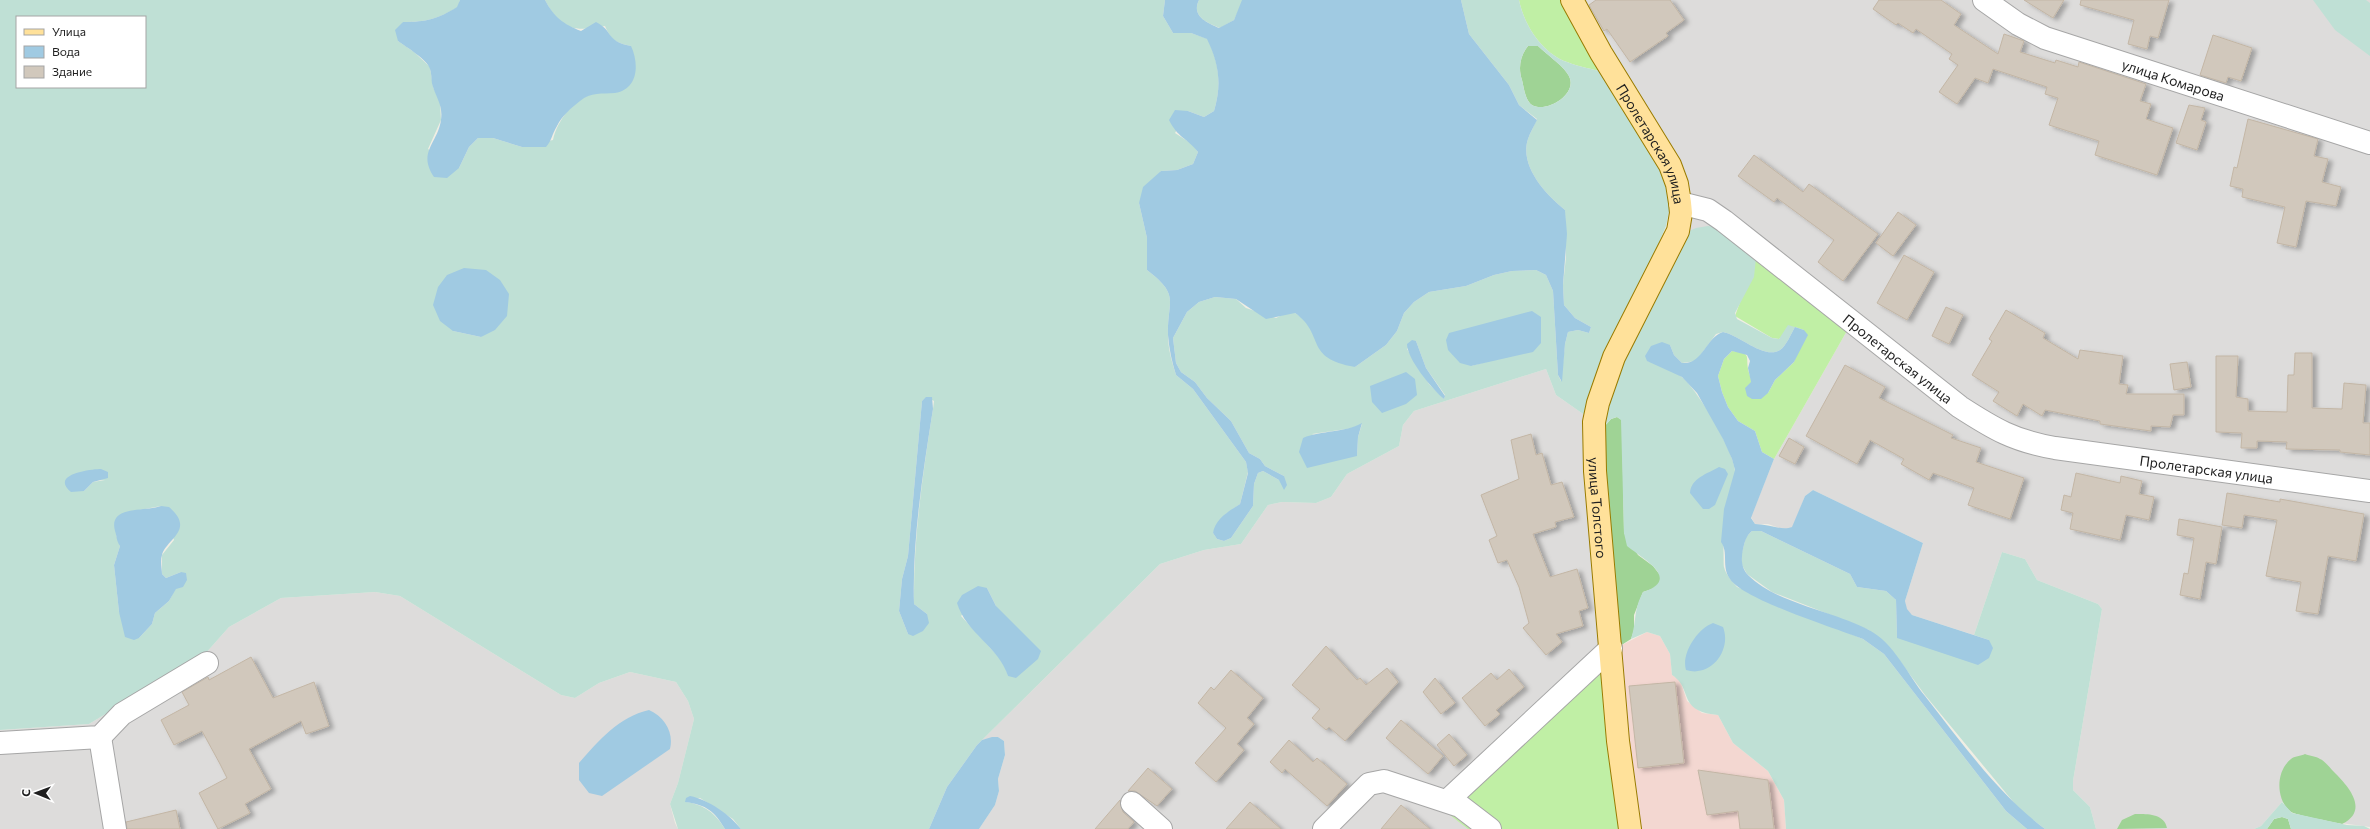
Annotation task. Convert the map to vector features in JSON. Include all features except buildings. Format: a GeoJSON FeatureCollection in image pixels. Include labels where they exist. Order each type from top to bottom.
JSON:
{"type":"FeatureCollection","features":[{"type":"Feature","properties":{"kind":"main road","name":"Пролетарская улица"},"geometry":{"type":"LineString","coordinates":[[1572,0],[1601,53],[1670,165],[1677,184],[1680,203]]}},
{"type":"Feature","properties":{"kind":"main road","name":"улица Толстого"},"geometry":{"type":"LineString","coordinates":[[1630,829],[1621,774],[1595,471],[1594,422],[1598,403],[1614,358],[1675,238],[1680,222],[1680,203]]}},
{"type":"Feature","properties":{"kind":"street","name":"улица Комарова"},"geometry":{"type":"LineString","coordinates":[[1984,0],[2018,24],[2045,38],[2370,143]]}},
{"type":"Feature","properties":{"kind":"street","name":"Пролетарская улица"},"geometry":{"type":"LineString","coordinates":[[1680,203],[1708,210],[1724,221],[1960,407],[1988,425],[2017,440],[2055,448],[2370,491]]}},
{"type":"Feature","properties":{"kind":"street"},"geometry":{"type":"LineString","coordinates":[[1447,801],[1611,648]]}},
{"type":"Feature","properties":{"kind":"street"},"geometry":{"type":"LineString","coordinates":[[0,743],[100,737],[122,714],[207,663]]}},
{"type":"Feature","properties":{"kind":"street"},"geometry":{"type":"LineString","coordinates":[[100,737],[115,829]]}},
{"type":"Feature","properties":{"kind":"street"},"geometry":{"type":"LineString","coordinates":[[1324,829],[1370,784],[1377,782],[1389,782],[1460,806],[1490,829]]}},
{"type":"Feature","properties":{"kind":"street"},"geometry":{"type":"LineString","coordinates":[[1132,803],[1161,829]]}},
{"type":"Feature","properties":{"kind":"shaded area"},"geometry":{"type":"Polygon","coordinates":[[[0,0],[460,0],[458,7],[438,17],[403,22],[398,41],[414,52],[430,67],[433,87],[440,102],[441,120],[428,149],[459,168],[469,147],[478,138],[493,138],[522,147],[553,140],[558,125],[568,111],[580,100],[595,93],[617,92],[631,46],[621,44],[612,38],[605,26],[584,29],[569,26],[563,23],[557,18],[545,0],[1165,0],[1163,16],[1173,33],[1191,33],[1208,39],[1217,66],[1219,83],[1218,92],[1214,111],[1204,117],[1188,111],[1175,133],[1192,144],[1198,152],[1193,164],[1177,170],[1161,171],[1139,203],[1147,238],[1147,270],[1164,286],[1170,299],[1168,340],[1170,355],[1176,375],[1193,389],[1246,462],[1248,472],[1240,504],[1226,514],[1213,533],[1217,539],[1224,541],[1231,538],[1253,506],[1254,484],[1258,473],[1263,471],[1279,480],[1284,476],[1265,466],[1260,459],[1249,453],[1231,421],[1207,398],[1195,382],[1181,372],[1176,363],[1173,338],[1187,312],[1199,302],[1215,297],[1236,299],[1246,308],[1276,318],[1286,313],[1295,313],[1305,320],[1311,330],[1355,367],[1386,345],[1397,331],[1404,313],[1414,302],[1429,292],[1466,286],[1494,275],[1512,271],[1536,270],[1546,275],[1553,291],[1558,375],[1561,381],[1565,344],[1568,332],[1578,330],[1589,333],[1591,327],[1575,318],[1564,305],[1563,285],[1566,257],[1565,210],[1550,196],[1536,179],[1527,159],[1526,149],[1528,139],[1537,119],[1519,105],[1509,85],[1469,34],[1461,0],[1519,0],[1521,9],[1530,28],[1542,45],[1550,52],[1558,58],[1572,64],[1604,72],[1665,174],[1671,202],[1666,226],[1586,416],[1556,395],[1546,369],[1414,411],[1403,425],[1399,446],[1347,474],[1331,497],[1316,503],[1282,502],[1268,505],[1241,544],[1204,550],[1160,564],[977,745],[947,787],[929,829],[741,829],[733,819],[700,798],[686,802],[699,805],[709,811],[717,818],[725,829],[678,829],[670,804],[678,783],[694,719],[688,701],[676,682],[630,672],[599,683],[575,698],[561,695],[400,596],[375,592],[281,598],[229,627],[205,654],[89,724],[0,730],[0,0]],[[1528,46],[1520,62],[1520,71],[1525,94],[1532,105],[1538,107],[1554,104],[1561,100],[1570,87],[1570,80],[1567,73],[1557,62],[1538,46],[1528,46]],[[509,294],[453,331],[481,337],[509,294]],[[1541,318],[1471,366],[1486,362],[1541,318]],[[1416,341],[1407,349],[1429,384],[1444,399],[1445,395],[1426,368],[1416,341]],[[927,397],[922,401],[908,556],[902,579],[899,611],[908,634],[927,614],[914,604],[917,530],[922,481],[934,401],[927,397]],[[1362,424],[1353,428],[1312,434],[1357,456],[1358,437],[1362,424]],[[68,478],[84,491],[93,482],[105,480],[68,478]],[[161,506],[134,511],[116,535],[120,546],[114,565],[119,612],[139,638],[152,624],[155,613],[169,601],[176,588],[181,572],[166,578],[162,574],[162,555],[174,540],[161,506]],[[987,588],[961,616],[1004,663],[1008,676],[996,606],[987,588]]]}},
{"type":"Feature","properties":{"kind":"shaded area"},"geometry":{"type":"Polygon","coordinates":[[[1199,0],[1243,1],[1234,20],[1220,28],[1210,24],[1199,15],[1197,6],[1199,0]]]}},
{"type":"Feature","properties":{"kind":"shaded area"},"geometry":{"type":"Polygon","coordinates":[[[1579,0],[2370,0],[2370,827],[2333,822],[2282,802],[2261,826],[2254,829],[2096,829],[2090,807],[2073,790],[2073,781],[2102,609],[2098,604],[2037,580],[2025,559],[2002,552],[1974,635],[1912,615],[1906,609],[1905,601],[1923,543],[1813,490],[1805,496],[1793,527],[1785,530],[1768,524],[1755,524],[1751,517],[1774,459],[1848,329],[1687,232],[1579,0]]]}},
{"type":"Feature","properties":{"kind":"shaded area"},"geometry":{"type":"Polygon","coordinates":[[[2313,0],[2366,0],[2370,3],[2370,56],[2335,30],[2313,0]]]}},
{"type":"Feature","properties":{"kind":"shaded area"},"geometry":{"type":"Polygon","coordinates":[[[1708,226],[1719,228],[1756,258],[1754,277],[1735,313],[1737,319],[1772,338],[1779,339],[1788,325],[1795,327],[1784,346],[1780,350],[1774,352],[1767,352],[1723,332],[1716,334],[1696,361],[1682,363],[1674,355],[1670,345],[1648,361],[1675,373],[1690,385],[1706,408],[1729,450],[1735,476],[1726,504],[1725,513],[1724,567],[1726,573],[1737,587],[1863,639],[1884,654],[2006,811],[2027,829],[1786,829],[1784,800],[1768,771],[1733,743],[1718,715],[1705,713],[1696,709],[1691,704],[1683,687],[1672,675],[1670,654],[1660,636],[1647,632],[1631,639],[1636,610],[1643,592],[1654,587],[1659,581],[1659,575],[1656,569],[1627,546],[1624,533],[1621,420],[1617,417],[1611,419],[1603,428],[1612,386],[1687,232],[1696,228],[1708,226]]]}},
{"type":"Feature","properties":{"kind":"shaded area"},"geometry":{"type":"Polygon","coordinates":[[[1546,369],[1556,395],[1586,416],[1621,829],[979,829],[995,805],[999,791],[998,779],[1005,755],[1004,741],[998,737],[982,740],[1160,564],[1204,550],[1241,544],[1268,505],[1282,502],[1316,503],[1331,497],[1347,474],[1399,446],[1403,425],[1414,411],[1546,369]]]}},
{"type":"Feature","properties":{"kind":"shaded area"},"geometry":{"type":"Polygon","coordinates":[[[1752,531],[1761,531],[1850,574],[1857,587],[1886,591],[1896,600],[1897,638],[1989,640],[1974,635],[2002,552],[2025,559],[2037,580],[2098,604],[2102,609],[2073,781],[2073,790],[2090,807],[2096,829],[2045,829],[2020,810],[1925,695],[1894,653],[1869,630],[1772,592],[1747,574],[1742,565],[1741,556],[1746,537],[1752,531]]]}},
{"type":"Feature","properties":{"kind":"shaded area"},"geometry":{"type":"Polygon","coordinates":[[[375,592],[400,596],[561,695],[575,698],[599,683],[630,672],[676,682],[688,701],[694,719],[678,783],[670,804],[678,829],[0,829],[0,730],[89,724],[205,654],[229,627],[281,598],[375,592]]]}},
{"type":"Feature","properties":{"kind":"shaded area"},"geometry":{"type":"Polygon","coordinates":[[[1647,632],[1660,636],[1670,654],[1672,675],[1680,680],[1687,701],[1702,713],[1718,715],[1733,743],[1768,771],[1784,800],[1786,829],[1639,829],[1635,809],[1620,646],[1647,632]]]}},
{"type":"Feature","properties":{"kind":"shaded area"},"geometry":{"type":"Polygon","coordinates":[[[2282,802],[2292,813],[2347,825],[2364,826],[2370,829],[2291,829],[2288,819],[2282,817],[2274,819],[2267,829],[2254,829],[2261,826],[2282,802]]]}},
{"type":"Feature","properties":{"kind":"green space"},"geometry":{"type":"Polygon","coordinates":[[[1519,0],[1564,0],[1604,72],[1572,64],[1558,58],[1550,52],[1542,45],[1530,28],[1521,9],[1519,0]]]}},
{"type":"Feature","properties":{"kind":"green space"},"geometry":{"type":"Polygon","coordinates":[[[1528,46],[1538,46],[1557,62],[1567,73],[1570,80],[1570,87],[1561,100],[1554,104],[1538,107],[1532,105],[1526,97],[1520,67],[1523,54],[1528,46]]]}},
{"type":"Feature","properties":{"kind":"green space"},"geometry":{"type":"Polygon","coordinates":[[[1756,258],[1848,329],[1774,459],[1762,452],[1755,431],[1738,421],[1728,407],[1718,376],[1724,359],[1732,351],[1745,354],[1751,382],[1768,393],[1775,380],[1794,362],[1804,330],[1795,327],[1779,339],[1772,338],[1735,316],[1756,258]]]}},
{"type":"Feature","properties":{"kind":"green space"},"geometry":{"type":"Polygon","coordinates":[[[1617,417],[1622,420],[1624,533],[1638,555],[1653,566],[1660,575],[1660,583],[1655,588],[1643,592],[1634,615],[1634,630],[1631,639],[1620,646],[1604,465],[1603,428],[1611,419],[1617,417]]]}},
{"type":"Feature","properties":{"kind":"green space"},"geometry":{"type":"Polygon","coordinates":[[[1605,661],[1621,829],[1468,829],[1446,812],[1605,661]]]}},
{"type":"Feature","properties":{"kind":"green space"},"geometry":{"type":"Polygon","coordinates":[[[2305,754],[2317,757],[2324,761],[2345,784],[2354,798],[2355,812],[2342,824],[2307,817],[2291,812],[2282,800],[2279,786],[2282,771],[2292,758],[2305,754]]]}},
{"type":"Feature","properties":{"kind":"green space"},"geometry":{"type":"Polygon","coordinates":[[[2135,814],[2154,815],[2162,819],[2167,828],[2117,829],[2122,820],[2135,814]]]}},
{"type":"Feature","properties":{"kind":"green space"},"geometry":{"type":"Polygon","coordinates":[[[2282,817],[2288,819],[2291,829],[2267,829],[2274,819],[2282,817]]]}},
{"type":"Feature","properties":{"kind":"water"},"geometry":{"type":"Polygon","coordinates":[[[460,0],[545,0],[552,11],[564,23],[581,31],[596,22],[602,25],[613,39],[631,46],[634,53],[636,67],[633,81],[623,91],[592,95],[580,101],[561,119],[546,147],[522,147],[493,138],[478,138],[469,147],[459,168],[447,178],[434,177],[429,168],[428,154],[439,128],[441,115],[440,107],[432,85],[431,71],[428,65],[421,58],[398,41],[395,30],[403,22],[438,17],[457,7],[460,0]]]}},
{"type":"Feature","properties":{"kind":"water"},"geometry":{"type":"Polygon","coordinates":[[[1165,0],[1199,0],[1197,10],[1199,15],[1205,21],[1219,28],[1234,20],[1242,0],[1461,0],[1469,34],[1509,85],[1519,105],[1537,120],[1528,139],[1526,149],[1527,159],[1536,179],[1550,196],[1565,210],[1567,234],[1563,285],[1564,305],[1575,318],[1591,327],[1589,333],[1578,330],[1568,332],[1565,344],[1562,382],[1558,375],[1553,291],[1546,275],[1536,270],[1512,271],[1494,275],[1466,286],[1429,292],[1414,302],[1404,313],[1397,331],[1386,345],[1355,367],[1339,363],[1328,358],[1321,352],[1310,329],[1295,313],[1266,319],[1236,299],[1215,297],[1199,302],[1187,312],[1173,338],[1176,363],[1181,372],[1195,382],[1207,398],[1231,421],[1249,453],[1260,459],[1265,466],[1284,476],[1287,485],[1284,490],[1279,480],[1263,471],[1258,473],[1254,484],[1253,506],[1231,538],[1224,541],[1217,539],[1213,533],[1214,528],[1223,516],[1240,504],[1248,473],[1246,462],[1193,389],[1176,375],[1168,335],[1170,299],[1164,286],[1147,270],[1147,238],[1139,203],[1143,187],[1161,171],[1177,170],[1193,164],[1198,152],[1179,134],[1169,120],[1175,110],[1188,111],[1204,117],[1214,111],[1218,92],[1218,74],[1217,66],[1207,39],[1191,33],[1173,33],[1163,16],[1165,0]]]}},
{"type":"Feature","properties":{"kind":"water"},"geometry":{"type":"Polygon","coordinates":[[[464,268],[486,270],[500,280],[509,294],[507,316],[495,330],[481,337],[453,331],[440,321],[433,305],[438,287],[447,275],[464,268]]]}},
{"type":"Feature","properties":{"kind":"water"},"geometry":{"type":"Polygon","coordinates":[[[1532,311],[1541,317],[1541,343],[1533,352],[1471,366],[1460,363],[1448,350],[1446,340],[1449,333],[1532,311]]]}},
{"type":"Feature","properties":{"kind":"water"},"geometry":{"type":"Polygon","coordinates":[[[1795,327],[1804,330],[1808,335],[1794,362],[1775,380],[1768,393],[1761,399],[1752,399],[1747,396],[1745,388],[1751,382],[1748,368],[1750,361],[1747,355],[1732,351],[1724,359],[1718,376],[1728,407],[1738,421],[1755,431],[1762,452],[1774,459],[1751,518],[1755,524],[1779,528],[1792,527],[1805,496],[1813,490],[1923,543],[1905,601],[1907,609],[1912,615],[1989,640],[1993,648],[1989,658],[1978,665],[1897,638],[1896,600],[1886,591],[1857,587],[1850,574],[1761,531],[1752,531],[1746,539],[1742,556],[1744,569],[1748,575],[1760,585],[1773,593],[1855,623],[1878,636],[1893,651],[1925,696],[1981,767],[2012,800],[2045,829],[2027,829],[2006,811],[1884,654],[1863,639],[1791,613],[1752,595],[1738,587],[1727,574],[1725,551],[1721,542],[1724,509],[1735,470],[1732,459],[1723,439],[1697,393],[1682,377],[1647,361],[1645,356],[1651,346],[1662,342],[1670,345],[1674,355],[1682,363],[1689,362],[1695,360],[1717,335],[1723,332],[1767,352],[1774,352],[1780,350],[1784,346],[1795,327]]]}},
{"type":"Feature","properties":{"kind":"water"},"geometry":{"type":"Polygon","coordinates":[[[1412,340],[1416,341],[1426,368],[1445,396],[1444,399],[1427,381],[1411,358],[1407,344],[1412,340]]]}},
{"type":"Feature","properties":{"kind":"water"},"geometry":{"type":"Polygon","coordinates":[[[1406,372],[1415,379],[1417,395],[1406,404],[1382,413],[1372,402],[1370,386],[1406,372]]]}},
{"type":"Feature","properties":{"kind":"water"},"geometry":{"type":"Polygon","coordinates":[[[926,397],[932,397],[933,409],[916,531],[914,604],[927,614],[929,623],[923,631],[913,636],[908,634],[899,611],[902,579],[908,556],[922,401],[926,397]]]}},
{"type":"Feature","properties":{"kind":"water"},"geometry":{"type":"Polygon","coordinates":[[[1362,423],[1358,437],[1357,456],[1307,468],[1299,452],[1303,438],[1310,435],[1348,428],[1362,423]]]}},
{"type":"Feature","properties":{"kind":"water"},"geometry":{"type":"Polygon","coordinates":[[[1719,467],[1725,469],[1728,474],[1715,505],[1709,509],[1703,509],[1690,493],[1691,488],[1700,477],[1719,467]]]}},
{"type":"Feature","properties":{"kind":"water"},"geometry":{"type":"Polygon","coordinates":[[[101,469],[108,472],[108,478],[93,482],[84,491],[71,492],[66,486],[65,481],[68,477],[74,474],[89,470],[101,469]]]}},
{"type":"Feature","properties":{"kind":"water"},"geometry":{"type":"Polygon","coordinates":[[[161,506],[169,507],[177,515],[180,522],[180,528],[177,534],[162,555],[162,574],[166,578],[181,572],[186,573],[187,580],[183,587],[176,589],[169,601],[155,613],[152,624],[139,638],[134,640],[125,637],[119,612],[114,565],[120,546],[114,523],[117,517],[122,513],[161,506]]]}},
{"type":"Feature","properties":{"kind":"water"},"geometry":{"type":"Polygon","coordinates":[[[978,586],[987,588],[996,606],[1041,651],[1038,659],[1016,678],[1008,676],[998,657],[961,614],[957,603],[962,595],[978,586]]]}},
{"type":"Feature","properties":{"kind":"water"},"geometry":{"type":"Polygon","coordinates":[[[1713,623],[1723,627],[1725,645],[1722,653],[1711,666],[1704,670],[1686,670],[1685,664],[1688,650],[1696,636],[1707,626],[1713,623]]]}},
{"type":"Feature","properties":{"kind":"water"},"geometry":{"type":"Polygon","coordinates":[[[649,710],[660,717],[667,726],[671,737],[670,749],[602,796],[589,793],[579,780],[579,763],[610,730],[628,718],[649,710]]]}},
{"type":"Feature","properties":{"kind":"water"},"geometry":{"type":"Polygon","coordinates":[[[998,737],[1004,741],[1005,755],[998,779],[999,791],[995,805],[979,829],[929,829],[947,787],[977,745],[982,740],[998,737]]]}},
{"type":"Feature","properties":{"kind":"water"},"geometry":{"type":"Polygon","coordinates":[[[690,796],[718,808],[731,818],[741,829],[725,829],[709,810],[693,803],[685,802],[686,798],[690,796]]]}}]}
